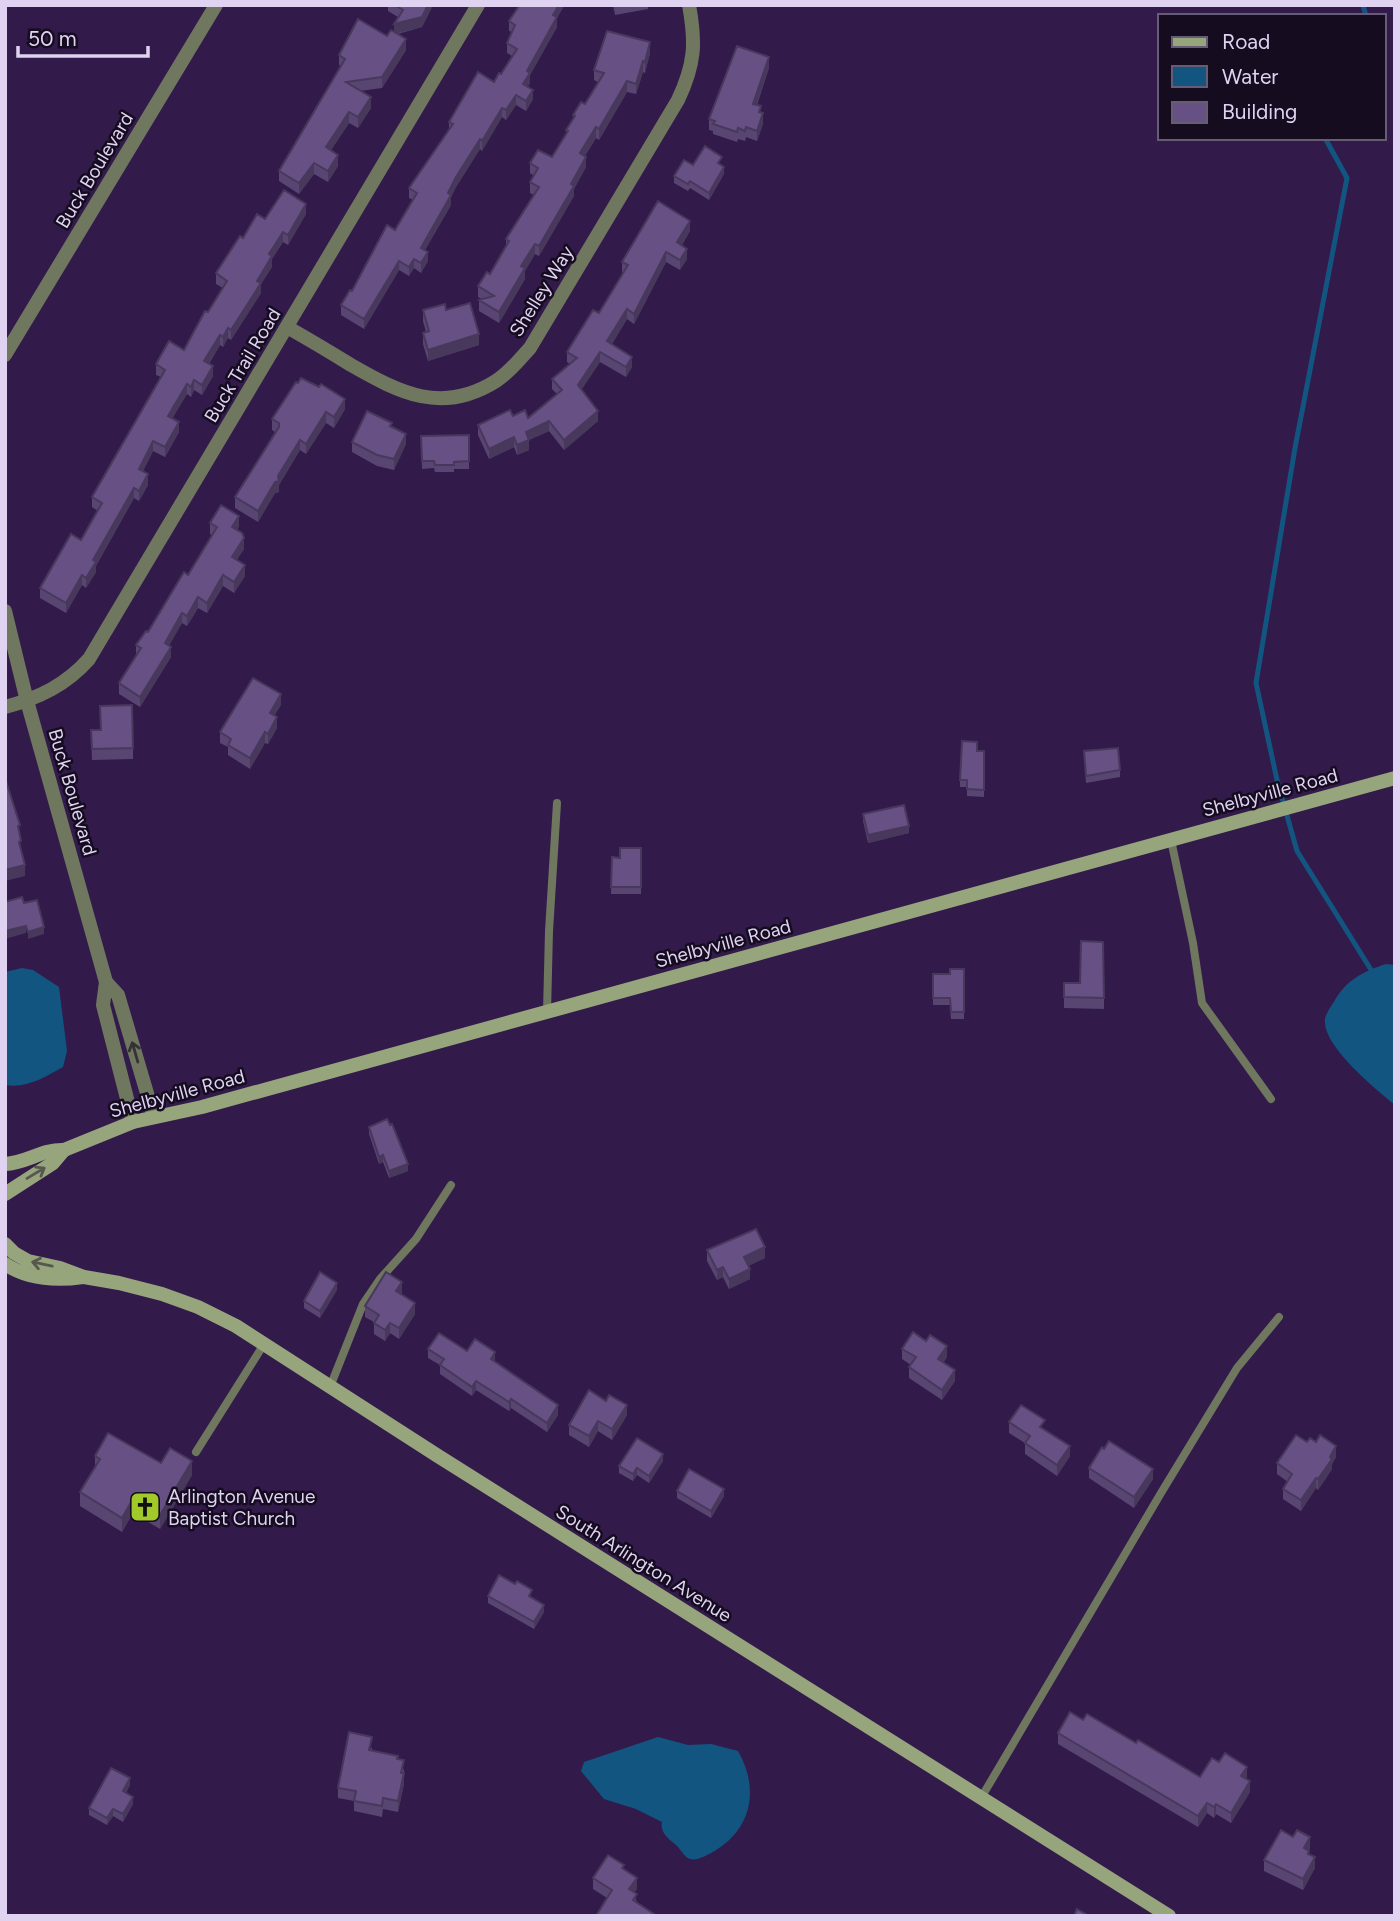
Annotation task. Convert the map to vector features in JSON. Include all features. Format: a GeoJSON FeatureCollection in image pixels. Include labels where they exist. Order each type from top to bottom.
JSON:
{"type":"FeatureCollection","features":[{"type":"Feature","properties":{"kind":"main road","name":"Shelbyville Road"},"geometry":{"type":"LineString","coordinates":[[64,1150],[133,1122],[202,1107],[1395,778]]}},
{"type":"Feature","properties":{"kind":"main road"},"geometry":{"type":"LineString","coordinates":[[5,1164],[20,1162],[50,1149],[64,1150]]}},
{"type":"Feature","properties":{"kind":"main road"},"geometry":{"type":"LineString","coordinates":[[5,1194],[53,1163],[64,1150]]}},
{"type":"Feature","properties":{"kind":"main road","name":"South Arlington Avenue"},"geometry":{"type":"LineString","coordinates":[[5,1244],[28,1261],[84,1277],[119,1283],[186,1303],[215,1315],[1169,1916]]}},
{"type":"Feature","properties":{"kind":"main road","name":"South Arlington Avenue"},"geometry":{"type":"LineString","coordinates":[[5,1264],[22,1273],[45,1279],[58,1281],[84,1277]]}},
{"type":"Feature","properties":{"kind":"street","name":"Buck Boulevard"},"geometry":{"type":"LineString","coordinates":[[5,355],[216,5]]}},
{"type":"Feature","properties":{"kind":"street","name":"Buck Trail Road"},"geometry":{"type":"LineString","coordinates":[[5,707],[27,701],[58,687],[89,659],[478,5]]}},
{"type":"Feature","properties":{"kind":"street","name":"Shelley Way"},"geometry":{"type":"LineString","coordinates":[[287,327],[389,387],[414,396],[461,396],[500,378],[521,360],[530,348],[678,100],[694,51],[689,5]]}},
{"type":"Feature","properties":{"kind":"street","name":"Buck Boulevard"},"geometry":{"type":"LineString","coordinates":[[5,611],[27,701],[106,982],[103,1004],[133,1122]]}},
{"type":"Feature","properties":{"kind":"street","name":"Buck Boulevard"},"geometry":{"type":"LineString","coordinates":[[106,982],[118,995],[154,1117]]}},
{"type":"Feature","properties":{"kind":"lane"},"geometry":{"type":"LineString","coordinates":[[547,1012],[557,803]]}},
{"type":"Feature","properties":{"kind":"lane"},"geometry":{"type":"LineString","coordinates":[[1171,840],[1193,943],[1202,1003],[1271,1099]]}},
{"type":"Feature","properties":{"kind":"lane"},"geometry":{"type":"LineString","coordinates":[[330,1387],[363,1304],[380,1279],[416,1239],[451,1185]]}},
{"type":"Feature","properties":{"kind":"lane"},"geometry":{"type":"LineString","coordinates":[[981,1798],[1237,1368],[1279,1317]]}},
{"type":"Feature","properties":{"kind":"lane"},"geometry":{"type":"LineString","coordinates":[[196,1452],[264,1344]]}},
{"type":"Feature","properties":{"kind":"water"},"geometry":{"type":"Polygon","coordinates":[[[1386,964],[1395,965],[1395,1105],[1341,1054],[1326,1030],[1325,1019],[1340,993],[1351,981],[1386,964]]]}},
{"type":"Feature","properties":{"kind":"water"},"geometry":{"type":"Polygon","coordinates":[[[22,968],[33,970],[59,987],[67,1051],[63,1067],[28,1084],[13,1086],[5,1085],[5,972],[22,968]]]}},
{"type":"Feature","properties":{"kind":"water"},"geometry":{"type":"Polygon","coordinates":[[[658,1737],[688,1745],[711,1744],[738,1751],[745,1765],[750,1794],[743,1821],[725,1844],[701,1858],[690,1859],[686,1856],[665,1834],[662,1822],[636,1809],[604,1799],[581,1771],[584,1762],[658,1737]]]}},
{"type":"Feature","properties":{"kind":"building"},"geometry":{"type":"Polygon","coordinates":[[[395,5],[428,5],[422,17],[394,24],[403,10],[395,5]]]}},
{"type":"Feature","properties":{"kind":"building"},"geometry":{"type":"Polygon","coordinates":[[[559,5],[553,15],[557,17],[527,71],[530,73],[523,84],[533,90],[526,101],[516,95],[506,110],[502,108],[456,177],[448,193],[451,195],[421,248],[428,252],[421,263],[414,259],[409,267],[399,261],[364,319],[341,305],[350,290],[352,291],[387,225],[395,230],[417,193],[409,188],[453,124],[449,122],[478,72],[494,82],[517,49],[507,43],[515,25],[509,21],[519,6],[559,5]]]}},
{"type":"Feature","properties":{"kind":"building"},"geometry":{"type":"Polygon","coordinates":[[[358,19],[387,36],[391,30],[406,39],[382,77],[346,82],[371,97],[358,117],[349,112],[326,147],[338,155],[328,171],[314,163],[299,183],[279,171],[345,59],[339,55],[358,19]]]}},
{"type":"Feature","properties":{"kind":"building"},"geometry":{"type":"Polygon","coordinates":[[[607,31],[650,42],[645,62],[643,61],[636,84],[627,81],[599,129],[596,127],[580,153],[586,157],[571,184],[574,186],[539,246],[535,244],[521,266],[525,268],[499,312],[479,300],[494,296],[478,286],[487,272],[490,274],[509,241],[506,239],[539,187],[530,182],[538,168],[530,163],[538,150],[552,157],[581,102],[585,104],[604,73],[594,70],[607,31]]]}},
{"type":"Feature","properties":{"kind":"building"},"geometry":{"type":"Polygon","coordinates":[[[737,46],[769,57],[753,104],[761,106],[759,112],[763,113],[757,131],[746,127],[745,131],[738,128],[737,132],[713,124],[715,121],[709,119],[737,46]]]}},
{"type":"Feature","properties":{"kind":"building"},"geometry":{"type":"Polygon","coordinates":[[[705,146],[722,157],[718,163],[724,167],[709,193],[690,181],[688,184],[674,176],[684,160],[693,165],[705,146]]]}},
{"type":"Feature","properties":{"kind":"building"},"geometry":{"type":"Polygon","coordinates":[[[284,190],[306,204],[288,235],[283,232],[269,254],[272,256],[257,281],[261,283],[231,330],[228,328],[223,337],[220,335],[204,361],[213,366],[202,385],[194,380],[191,387],[187,384],[168,416],[179,422],[165,447],[153,441],[139,469],[148,474],[139,491],[134,488],[93,560],[96,562],[86,578],[82,575],[66,603],[40,588],[71,534],[81,540],[102,503],[92,497],[165,370],[156,364],[169,341],[184,350],[205,311],[208,312],[227,281],[216,273],[240,236],[243,238],[257,214],[265,219],[284,190]]]}},
{"type":"Feature","properties":{"kind":"building"},"geometry":{"type":"Polygon","coordinates":[[[658,201],[690,221],[677,242],[687,249],[680,260],[666,252],[634,314],[627,309],[607,341],[632,357],[626,367],[600,352],[578,385],[598,411],[564,440],[549,421],[526,432],[529,440],[517,445],[514,437],[489,449],[478,425],[510,410],[513,416],[525,410],[528,418],[562,390],[552,379],[577,358],[567,352],[593,310],[599,313],[628,265],[622,262],[658,201]]]}},
{"type":"Feature","properties":{"kind":"building"},"geometry":{"type":"Polygon","coordinates":[[[470,303],[479,334],[428,350],[423,333],[429,331],[423,310],[445,304],[446,310],[470,303]]]}},
{"type":"Feature","properties":{"kind":"building"},"geometry":{"type":"Polygon","coordinates":[[[301,378],[319,387],[321,384],[345,399],[334,417],[326,412],[306,444],[300,440],[278,476],[279,481],[275,482],[258,511],[235,497],[279,427],[279,423],[272,419],[301,378]]]}},
{"type":"Feature","properties":{"kind":"building"},"geometry":{"type":"Polygon","coordinates":[[[367,411],[392,423],[390,426],[406,434],[394,459],[377,455],[352,442],[367,411]]]}},
{"type":"Feature","properties":{"kind":"building"},"geometry":{"type":"Polygon","coordinates":[[[469,435],[469,461],[454,462],[454,465],[435,465],[434,461],[422,461],[421,436],[469,435]]]}},
{"type":"Feature","properties":{"kind":"building"},"geometry":{"type":"Polygon","coordinates":[[[221,505],[239,516],[232,527],[242,533],[244,538],[232,557],[245,565],[234,582],[223,575],[207,603],[198,597],[187,616],[182,613],[165,643],[171,647],[140,697],[119,683],[141,648],[136,645],[146,631],[148,632],[184,572],[188,575],[217,527],[210,523],[221,505]]]}},
{"type":"Feature","properties":{"kind":"building"},"geometry":{"type":"Polygon","coordinates":[[[253,678],[281,694],[270,713],[277,717],[250,758],[228,745],[231,739],[220,732],[253,678]]]}},
{"type":"Feature","properties":{"kind":"building"},"geometry":{"type":"Polygon","coordinates":[[[132,705],[133,748],[92,749],[91,730],[101,730],[100,706],[132,705]]]}},
{"type":"Feature","properties":{"kind":"building"},"geometry":{"type":"Polygon","coordinates":[[[962,741],[977,742],[977,751],[984,751],[984,790],[967,789],[967,780],[960,780],[962,741]]]}},
{"type":"Feature","properties":{"kind":"building"},"geometry":{"type":"Polygon","coordinates":[[[1118,748],[1120,770],[1086,776],[1084,751],[1118,748]]]}},
{"type":"Feature","properties":{"kind":"building"},"geometry":{"type":"Polygon","coordinates":[[[5,778],[20,825],[19,842],[25,865],[5,870],[5,778]]]}},
{"type":"Feature","properties":{"kind":"building"},"geometry":{"type":"Polygon","coordinates":[[[904,805],[909,826],[868,835],[863,814],[904,805]]]}},
{"type":"Feature","properties":{"kind":"building"},"geometry":{"type":"Polygon","coordinates":[[[620,848],[641,848],[641,887],[611,887],[612,857],[620,858],[620,848]]]}},
{"type":"Feature","properties":{"kind":"building"},"geometry":{"type":"Polygon","coordinates":[[[22,897],[24,903],[37,900],[44,927],[28,932],[26,926],[5,931],[5,902],[22,897]]]}},
{"type":"Feature","properties":{"kind":"building"},"geometry":{"type":"Polygon","coordinates":[[[1081,941],[1103,942],[1104,998],[1064,997],[1064,983],[1080,983],[1081,941]]]}},
{"type":"Feature","properties":{"kind":"building"},"geometry":{"type":"Polygon","coordinates":[[[950,969],[964,969],[964,1012],[951,1012],[950,998],[933,998],[933,974],[950,974],[950,969]]]}},
{"type":"Feature","properties":{"kind":"building"},"geometry":{"type":"Polygon","coordinates":[[[387,1119],[390,1125],[392,1124],[408,1164],[389,1171],[383,1155],[379,1157],[369,1127],[387,1119]]]}},
{"type":"Feature","properties":{"kind":"building"},"geometry":{"type":"Polygon","coordinates":[[[756,1229],[765,1247],[744,1257],[750,1269],[729,1279],[723,1267],[717,1270],[707,1250],[756,1229]]]}},
{"type":"Feature","properties":{"kind":"building"},"geometry":{"type":"Polygon","coordinates":[[[320,1272],[337,1283],[320,1311],[304,1301],[320,1272]]]}},
{"type":"Feature","properties":{"kind":"building"},"geometry":{"type":"Polygon","coordinates":[[[386,1272],[402,1282],[396,1291],[415,1303],[399,1328],[390,1323],[385,1330],[374,1323],[379,1315],[365,1306],[386,1272]]]}},
{"type":"Feature","properties":{"kind":"building"},"geometry":{"type":"Polygon","coordinates":[[[913,1332],[926,1341],[930,1335],[947,1346],[938,1359],[955,1370],[942,1390],[909,1367],[916,1357],[902,1349],[913,1332]]]}},
{"type":"Feature","properties":{"kind":"building"},"geometry":{"type":"Polygon","coordinates":[[[439,1333],[467,1351],[475,1339],[495,1352],[491,1359],[558,1405],[547,1423],[511,1399],[509,1402],[476,1381],[472,1387],[440,1365],[444,1359],[428,1349],[439,1333]]]}},
{"type":"Feature","properties":{"kind":"building"},"geometry":{"type":"Polygon","coordinates":[[[589,1390],[606,1401],[609,1395],[627,1405],[612,1429],[598,1421],[589,1436],[569,1425],[589,1390]]]}},
{"type":"Feature","properties":{"kind":"building"},"geometry":{"type":"Polygon","coordinates":[[[1021,1405],[1045,1420],[1040,1427],[1070,1446],[1057,1465],[1025,1443],[1030,1436],[1009,1422],[1021,1405]]]}},
{"type":"Feature","properties":{"kind":"building"},"geometry":{"type":"Polygon","coordinates":[[[108,1433],[161,1463],[170,1448],[192,1461],[160,1515],[133,1499],[122,1518],[80,1492],[100,1459],[95,1456],[108,1433]]]}},
{"type":"Feature","properties":{"kind":"building"},"geometry":{"type":"Polygon","coordinates":[[[1296,1435],[1307,1442],[1310,1438],[1316,1442],[1320,1435],[1336,1446],[1330,1457],[1332,1459],[1301,1500],[1283,1489],[1292,1474],[1277,1463],[1296,1435]]]}},
{"type":"Feature","properties":{"kind":"building"},"geometry":{"type":"Polygon","coordinates":[[[637,1438],[663,1454],[649,1476],[637,1468],[633,1474],[619,1466],[637,1438]]]}},
{"type":"Feature","properties":{"kind":"building"},"geometry":{"type":"Polygon","coordinates":[[[1109,1441],[1153,1469],[1134,1497],[1089,1468],[1109,1441]]]}},
{"type":"Feature","properties":{"kind":"building"},"geometry":{"type":"Polygon","coordinates":[[[689,1469],[724,1489],[711,1511],[677,1491],[689,1469]]]}},
{"type":"Feature","properties":{"kind":"building"},"geometry":{"type":"Polygon","coordinates":[[[499,1575],[532,1590],[529,1596],[544,1605],[534,1622],[488,1596],[499,1575]]]}},
{"type":"Feature","properties":{"kind":"building"},"geometry":{"type":"Polygon","coordinates":[[[1070,1712],[1083,1720],[1087,1714],[1136,1743],[1138,1740],[1200,1777],[1212,1758],[1219,1762],[1225,1753],[1247,1767],[1241,1776],[1250,1781],[1231,1813],[1216,1804],[1214,1807],[1207,1803],[1198,1816],[1058,1733],[1070,1712]]]}},
{"type":"Feature","properties":{"kind":"building"},"geometry":{"type":"Polygon","coordinates":[[[349,1732],[372,1737],[369,1750],[398,1756],[397,1759],[404,1760],[398,1801],[383,1798],[382,1806],[354,1801],[356,1791],[338,1788],[349,1732]]]}},
{"type":"Feature","properties":{"kind":"building"},"geometry":{"type":"Polygon","coordinates":[[[111,1768],[130,1778],[123,1791],[133,1797],[123,1814],[113,1809],[107,1818],[89,1808],[111,1768]]]}},
{"type":"Feature","properties":{"kind":"building"},"geometry":{"type":"Polygon","coordinates":[[[1281,1830],[1293,1837],[1297,1830],[1310,1837],[1304,1848],[1309,1851],[1308,1854],[1315,1857],[1303,1879],[1264,1860],[1281,1830]]]}},
{"type":"Feature","properties":{"kind":"building"},"geometry":{"type":"Polygon","coordinates":[[[608,1855],[624,1865],[622,1868],[637,1878],[629,1889],[637,1894],[633,1900],[657,1916],[596,1916],[612,1890],[593,1878],[608,1855]]]}},
{"type":"Feature","properties":{"kind":"building"},"geometry":{"type":"Polygon","coordinates":[[[1077,1909],[1089,1916],[1074,1916],[1077,1909]]]}},
{"type":"Feature","properties":{"kind":"waterway"},"geometry":{"type":"LineString","coordinates":[[1363,5],[1365,14]]}},
{"type":"Feature","properties":{"kind":"waterway"},"geometry":{"type":"LineString","coordinates":[[1326,140],[1347,178],[1295,448],[1256,683],[1277,780],[1297,851],[1373,973]]}},
{"type":"Feature","properties":{"kind":"place","name":"Arlington Avenue Baptist Church"},"geometry":{"type":"Point","coordinates":[145,1507]}}]}
